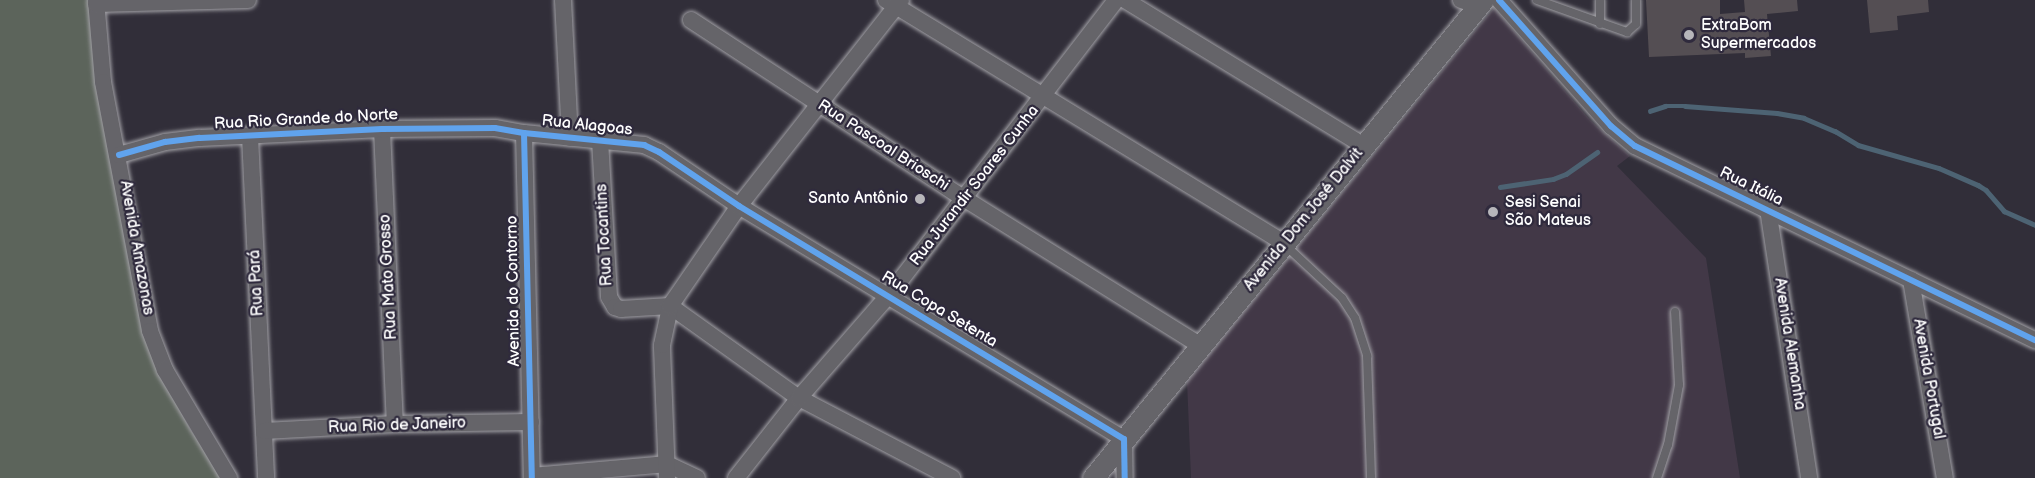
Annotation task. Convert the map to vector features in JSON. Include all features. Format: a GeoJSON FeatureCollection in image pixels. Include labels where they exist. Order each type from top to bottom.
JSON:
{"type":"FeatureCollection","features":[{"type":"Feature","properties":{"kind":"street"},"geometry":{"type":"LineString","coordinates":[[96,2],[248,0]]}},
{"type":"Feature","properties":{"kind":"street"},"geometry":{"type":"LineString","coordinates":[[563,0],[570,138]]}},
{"type":"Feature","properties":{"kind":"street","name":"Rua Jurandir Soares Cunha"},"geometry":{"type":"LineString","coordinates":[[736,478],[799,398],[889,295],[1045,96],[1116,0]]}},
{"type":"Feature","properties":{"kind":"street"},"geometry":{"type":"LineString","coordinates":[[1125,0],[1364,146]]}},
{"type":"Feature","properties":{"kind":"street","name":"Avenida Dom José Dalvit"},"geometry":{"type":"LineString","coordinates":[[1093,478],[1481,1]]}},
{"type":"Feature","properties":{"kind":"street","name":"Rua Itália"},"geometry":{"type":"LineString","coordinates":[[1481,1],[1611,126],[1635,146],[2035,340]]}},
{"type":"Feature","properties":{"kind":"street","name":"Avenida Amazonas"},"geometry":{"type":"LineString","coordinates":[[96,2],[104,82],[150,331],[165,370],[229,478]]}},
{"type":"Feature","properties":{"kind":"street"},"geometry":{"type":"LineString","coordinates":[[667,471],[662,345],[670,306],[739,206],[821,105],[894,3],[1285,244]]}},
{"type":"Feature","properties":{"kind":"street","name":"Rua Pascoal Brioschi"},"geometry":{"type":"LineString","coordinates":[[691,20],[965,199],[1200,345]]}},
{"type":"Feature","properties":{"kind":"street","name":"Rua Rio Grande do Norte"},"geometry":{"type":"LineString","coordinates":[[119,155],[165,142],[250,135],[382,129],[495,128],[524,133]]}},
{"type":"Feature","properties":{"kind":"street","name":"Rua Mato Grosso"},"geometry":{"type":"LineString","coordinates":[[382,129],[395,424]]}},
{"type":"Feature","properties":{"kind":"street","name":"Rua Alagoas"},"geometry":{"type":"LineString","coordinates":[[524,133],[644,145],[659,152],[739,206]]}},
{"type":"Feature","properties":{"kind":"street","name":"Avenida do Contorno"},"geometry":{"type":"LineString","coordinates":[[524,133],[532,477]]}},
{"type":"Feature","properties":{"kind":"street","name":"Rua Pará"},"geometry":{"type":"LineString","coordinates":[[250,135],[266,478]]}},
{"type":"Feature","properties":{"kind":"street","name":"Rua Tocantins"},"geometry":{"type":"LineString","coordinates":[[600,141],[612,303],[621,309],[670,306]]}},
{"type":"Feature","properties":{"kind":"street","name":"Rua Copa Setenta"},"geometry":{"type":"LineString","coordinates":[[739,206],[1124,439]]}},
{"type":"Feature","properties":{"kind":"street","name":"Avenida Alemanha"},"geometry":{"type":"LineString","coordinates":[[1768,209],[1809,478]]}},
{"type":"Feature","properties":{"kind":"street","name":"Avenida Portugal"},"geometry":{"type":"LineString","coordinates":[[1911,280],[1945,478]]}},
{"type":"Feature","properties":{"kind":"street"},"geometry":{"type":"LineString","coordinates":[[670,306],[799,398],[952,478]]}},
{"type":"Feature","properties":{"kind":"street","name":"Rua Rio de Janeiro"},"geometry":{"type":"LineString","coordinates":[[264,431],[395,424],[531,422]]}},
{"type":"Feature","properties":{"kind":"street"},"geometry":{"type":"LineString","coordinates":[[1124,439],[1125,470]]}},
{"type":"Feature","properties":{"kind":"street"},"geometry":{"type":"LineString","coordinates":[[532,477],[667,471],[697,478]]}},
{"type":"Feature","properties":{"kind":"lane"},"geometry":{"type":"LineString","coordinates":[[1536,0],[1559,4],[1600,24],[1627,32],[1632,30],[1636,24],[1636,0]]}},
{"type":"Feature","properties":{"kind":"lane"},"geometry":{"type":"LineString","coordinates":[[1600,0],[1600,24]]}},
{"type":"Feature","properties":{"kind":"lane"},"geometry":{"type":"LineString","coordinates":[[1285,244],[1342,298],[1356,318],[1367,356],[1371,478]]}},
{"type":"Feature","properties":{"kind":"lane"},"geometry":{"type":"LineString","coordinates":[[1657,478],[1668,445],[1679,385],[1675,312]]}},
{"type":"Feature","properties":{"kind":"shaded area"},"geometry":{"type":"Polygon","coordinates":[[[0,0],[89,0],[154,362],[190,429],[222,478],[0,478],[0,0]]]}},
{"type":"Feature","properties":{"kind":"shaded area","name":"Sesi Senai São Mateus"},"geometry":{"type":"Polygon","coordinates":[[[1494,8],[1590,120],[1630,156],[1617,166],[1706,258],[1740,478],[1191,478],[1187,381],[1494,8]]]}},
{"type":"Feature","properties":{"kind":"building","name":"ExtraBom Supermercados"},"geometry":{"type":"Polygon","coordinates":[[[1646,0],[1720,0],[1720,14],[1745,12],[1744,0],[1797,0],[1798,11],[1767,14],[1771,56],[1745,58],[1745,53],[1649,57],[1646,0]]]}},
{"type":"Feature","properties":{"kind":"building"},"geometry":{"type":"Polygon","coordinates":[[[1867,0],[1928,0],[1929,12],[1897,16],[1898,30],[1870,33],[1867,0]]]}},
{"type":"Feature","properties":{"kind":"waterway"},"geometry":{"type":"LineString","coordinates":[[1650,111],[1665,106],[1685,106],[1777,113],[1804,118],[1835,131],[1858,145],[1939,168],[1978,185],[1986,190],[2004,211],[2035,225]]}},
{"type":"Feature","properties":{"kind":"waterway"},"geometry":{"type":"LineString","coordinates":[[1500,187],[1553,179],[1566,174],[1597,152]]}},
{"type":"Feature","properties":{"kind":"cycle path"},"geometry":{"type":"LineString","coordinates":[[1499,0],[1611,126],[1635,146],[2035,340]]}},
{"type":"Feature","properties":{"kind":"cycle path"},"geometry":{"type":"LineString","coordinates":[[119,155],[165,142],[200,138],[382,129],[495,128],[524,133],[532,478]]}},
{"type":"Feature","properties":{"kind":"cycle path"},"geometry":{"type":"LineString","coordinates":[[524,133],[644,145],[659,152],[739,206],[1124,439],[1125,478]]}},
{"type":"Feature","properties":{"kind":"place","name":"ExtraBom Supermercados"},"geometry":{"type":"Point","coordinates":[1689,35]}},
{"type":"Feature","properties":{"kind":"place","name":"Santo Antônio"},"geometry":{"type":"Point","coordinates":[920,199]}},
{"type":"Feature","properties":{"kind":"place","name":"Sesi Senai São Mateus"},"geometry":{"type":"Point","coordinates":[1493,212]}}]}
